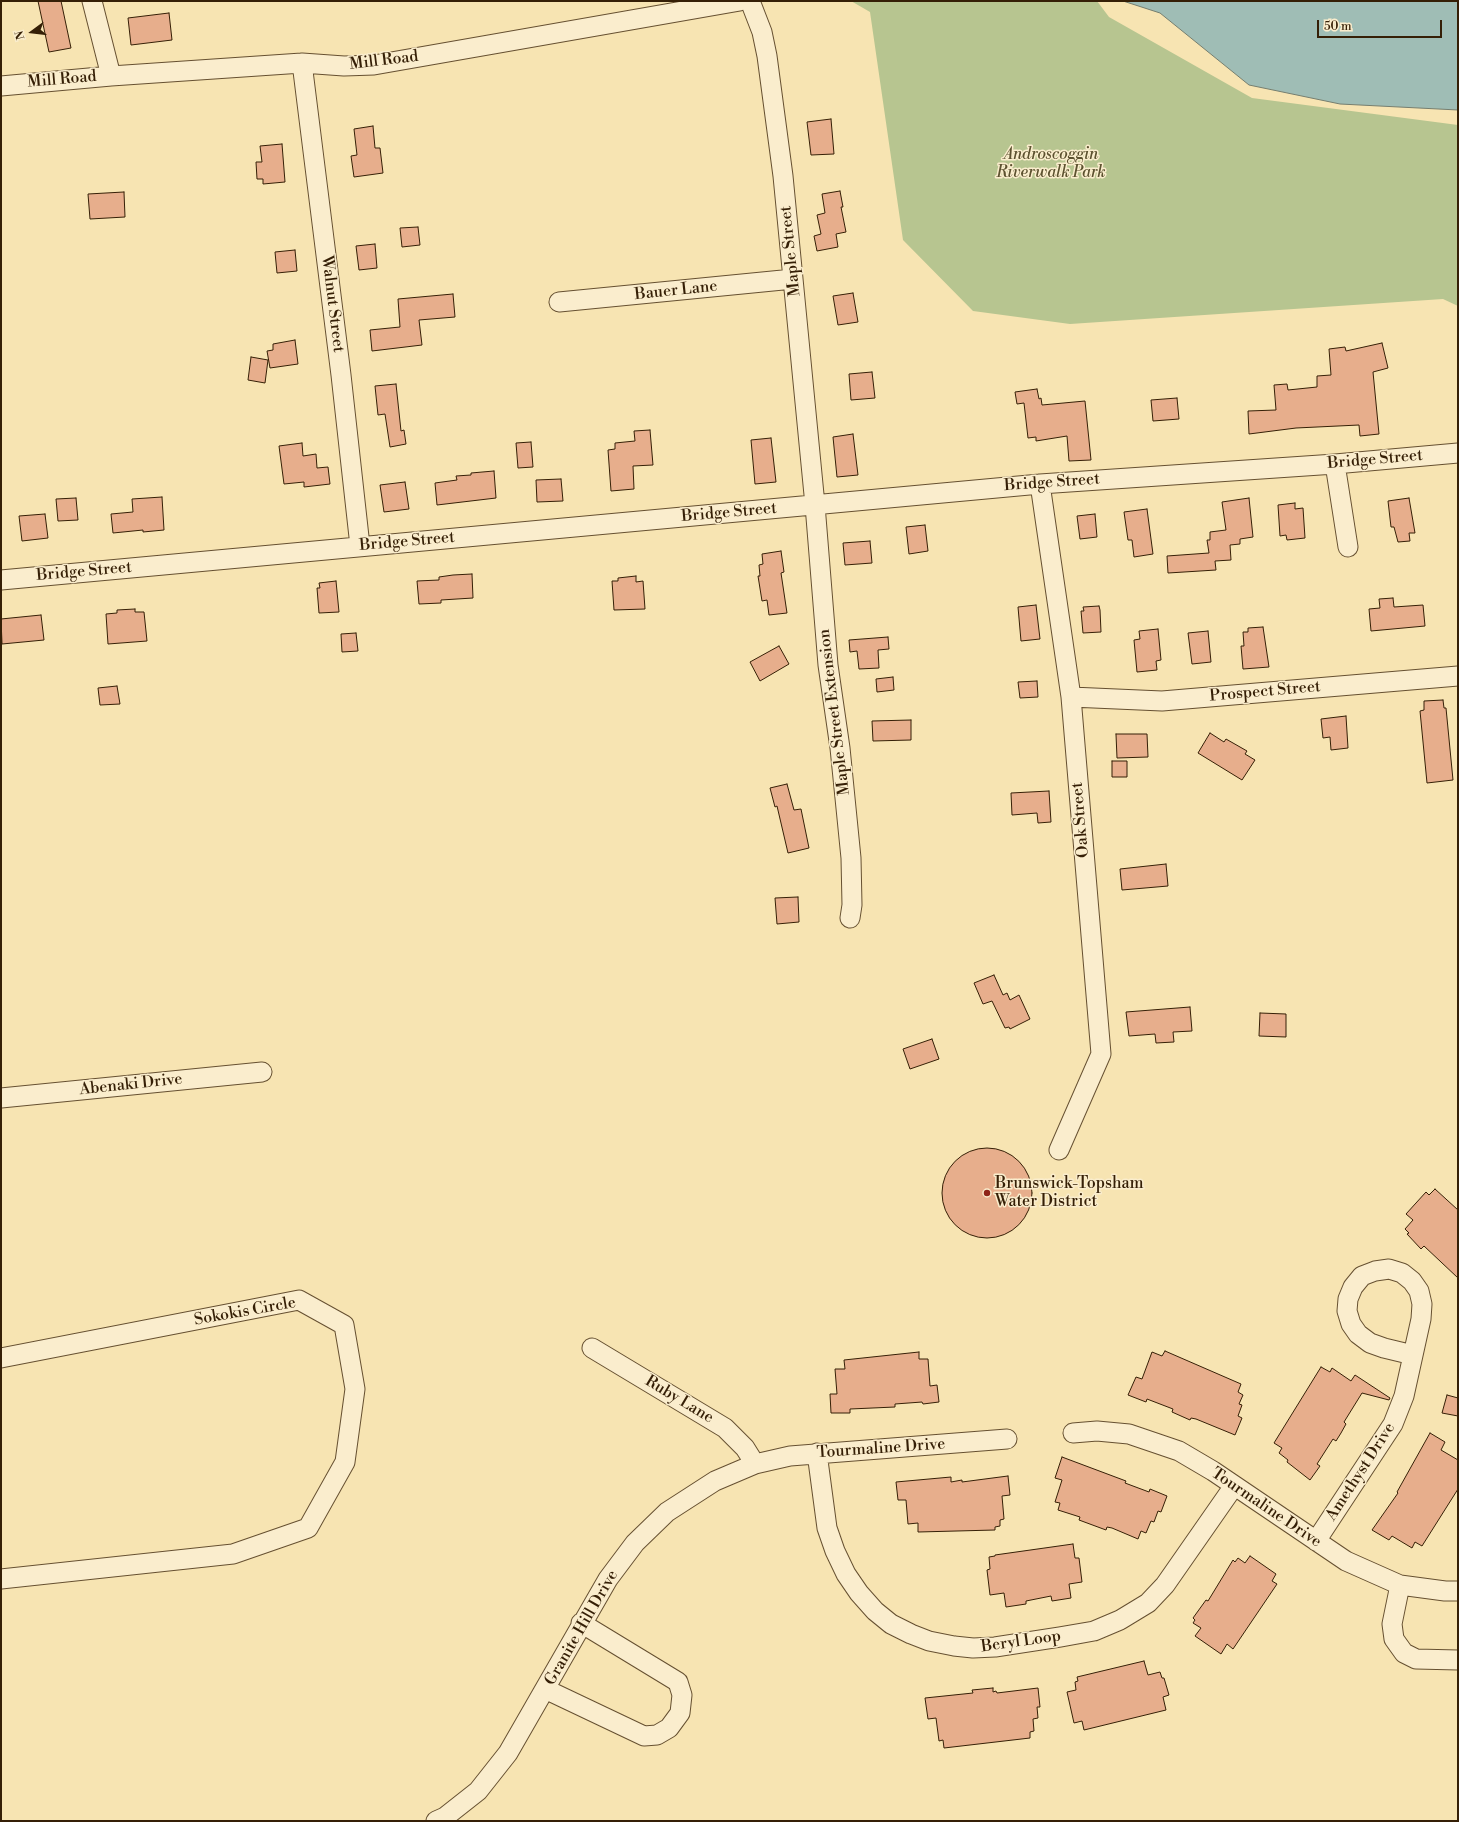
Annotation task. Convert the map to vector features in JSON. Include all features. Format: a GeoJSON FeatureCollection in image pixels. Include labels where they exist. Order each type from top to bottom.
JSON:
{"type":"FeatureCollection","features":[{"type":"Feature","properties":{"kind":"street"},"geometry":{"type":"LineString","coordinates":[[92,1],[111,76]]}},
{"type":"Feature","properties":{"kind":"street","name":"Mill Road"},"geometry":{"type":"LineString","coordinates":[[1,86],[111,76],[302,63],[344,66],[374,65],[740,1]]}},
{"type":"Feature","properties":{"kind":"street","name":"Maple Street"},"geometry":{"type":"LineString","coordinates":[[750,1],[762,32],[767,56],[783,176],[815,505]]}},
{"type":"Feature","properties":{"kind":"street","name":"Walnut Street"},"geometry":{"type":"LineString","coordinates":[[302,63],[341,375],[360,546]]}},
{"type":"Feature","properties":{"kind":"street","name":"Bauer Lane"},"geometry":{"type":"LineString","coordinates":[[559,302],[793,279]]}},
{"type":"Feature","properties":{"kind":"street","name":"Bridge Street"},"geometry":{"type":"LineString","coordinates":[[1,580],[1040,484],[1335,464],[1458,453]]}},
{"type":"Feature","properties":{"kind":"street"},"geometry":{"type":"LineString","coordinates":[[1335,464],[1348,547]]}},
{"type":"Feature","properties":{"kind":"street","name":"Oak Street"},"geometry":{"type":"LineString","coordinates":[[1040,484],[1071,697],[1101,1054],[1060,1150]]}},
{"type":"Feature","properties":{"kind":"street","name":"Maple Street Extension"},"geometry":{"type":"LineString","coordinates":[[815,505],[828,665],[840,748],[852,858],[852,905],[850,918]]}},
{"type":"Feature","properties":{"kind":"street","name":"Prospect Street"},"geometry":{"type":"LineString","coordinates":[[1071,697],[1162,701],[1458,676]]}},
{"type":"Feature","properties":{"kind":"street","name":"Abenaki Drive"},"geometry":{"type":"LineString","coordinates":[[1,1098],[262,1072]]}},
{"type":"Feature","properties":{"kind":"street","name":"Amethyst Drive"},"geometry":{"type":"LineString","coordinates":[[1316,1541],[1394,1424],[1404,1396],[1413,1355],[1421,1318],[1422,1304],[1419,1291],[1412,1281],[1402,1273],[1388,1269],[1375,1271],[1362,1276],[1353,1287],[1348,1299],[1347,1311],[1351,1324],[1358,1334],[1370,1343],[1413,1355]]}},
{"type":"Feature","properties":{"kind":"street","name":"Sokokis Circle"},"geometry":{"type":"LineString","coordinates":[[1,1358],[299,1300],[344,1325],[355,1389],[345,1462],[308,1528],[233,1554],[1,1579]]}},
{"type":"Feature","properties":{"kind":"street","name":"Ruby Lane"},"geometry":{"type":"LineString","coordinates":[[592,1348],[725,1428],[745,1448],[755,1464]]}},
{"type":"Feature","properties":{"kind":"street","name":"Tourmaline Drive"},"geometry":{"type":"LineString","coordinates":[[1073,1433],[1097,1431],[1129,1434],[1179,1451],[1346,1561],[1400,1585],[1445,1591],[1458,1590]]}},
{"type":"Feature","properties":{"kind":"street","name":"Tourmaline Drive"},"geometry":{"type":"LineString","coordinates":[[755,1464],[790,1456],[817,1453],[1007,1439]]}},
{"type":"Feature","properties":{"kind":"street","name":"Beryl Loop"},"geometry":{"type":"LineString","coordinates":[[817,1453],[827,1528],[835,1551],[846,1574],[859,1593],[875,1611],[911,1634],[929,1641],[973,1648],[995,1648],[1060,1637],[1094,1630],[1120,1620],[1148,1602],[1165,1585],[1234,1486]]}},
{"type":"Feature","properties":{"kind":"street","name":"Granite Hill Drive"},"geometry":{"type":"LineString","coordinates":[[436,1821],[445,1817],[478,1791],[508,1753],[546,1689],[581,1623],[608,1579],[635,1543],[667,1512],[715,1480],[755,1464]]}},
{"type":"Feature","properties":{"kind":"street"},"geometry":{"type":"LineString","coordinates":[[1400,1585],[1392,1624],[1394,1639],[1404,1653],[1416,1658],[1458,1660]]}},
{"type":"Feature","properties":{"kind":"street"},"geometry":{"type":"LineString","coordinates":[[546,1689],[644,1736],[657,1735],[669,1728],[680,1713],[682,1695],[678,1682],[581,1623]]}},
{"type":"Feature","properties":{"kind":"green space","name":"Androscoggin Riverwalk Park"},"geometry":{"type":"Polygon","coordinates":[[[851,1],[1097,1],[1109,17],[1252,98],[1458,125],[1458,306],[1443,299],[1070,324],[973,311],[903,240],[870,12],[851,1]]]}},
{"type":"Feature","properties":{"kind":"water"},"geometry":{"type":"Polygon","coordinates":[[[1123,1],[1458,1],[1458,110],[1340,104],[1249,85],[1160,13],[1123,1]]]}},
{"type":"Feature","properties":{"kind":"building"},"geometry":{"type":"Polygon","coordinates":[[[38,1],[61,1],[71,48],[49,52],[38,1]]]}},
{"type":"Feature","properties":{"kind":"building"},"geometry":{"type":"Polygon","coordinates":[[[169,13],[172,40],[131,45],[128,18],[169,13]]]}},
{"type":"Feature","properties":{"kind":"building"},"geometry":{"type":"Polygon","coordinates":[[[831,119],[834,154],[811,155],[807,122],[831,119]]]}},
{"type":"Feature","properties":{"kind":"building"},"geometry":{"type":"Polygon","coordinates":[[[373,126],[375,148],[380,148],[383,173],[354,177],[351,156],[357,155],[354,129],[373,126]]]}},
{"type":"Feature","properties":{"kind":"building"},"geometry":{"type":"Polygon","coordinates":[[[282,144],[285,182],[263,184],[263,179],[257,179],[256,162],[262,162],[260,146],[282,144]]]}},
{"type":"Feature","properties":{"kind":"building"},"geometry":{"type":"Polygon","coordinates":[[[840,191],[843,207],[841,207],[846,232],[836,234],[838,247],[817,251],[814,236],[821,234],[817,215],[825,213],[822,194],[840,191]]]}},
{"type":"Feature","properties":{"kind":"building"},"geometry":{"type":"Polygon","coordinates":[[[124,192],[125,217],[90,219],[88,194],[124,192]]]}},
{"type":"Feature","properties":{"kind":"building"},"geometry":{"type":"Polygon","coordinates":[[[418,227],[420,245],[402,247],[400,228],[418,227]]]}},
{"type":"Feature","properties":{"kind":"building"},"geometry":{"type":"Polygon","coordinates":[[[375,244],[377,268],[359,270],[356,246],[375,244]]]}},
{"type":"Feature","properties":{"kind":"building"},"geometry":{"type":"Polygon","coordinates":[[[295,250],[297,271],[277,273],[275,252],[295,250]]]}},
{"type":"Feature","properties":{"kind":"building"},"geometry":{"type":"Polygon","coordinates":[[[853,293],[858,322],[838,325],[833,296],[853,293]]]}},
{"type":"Feature","properties":{"kind":"building"},"geometry":{"type":"Polygon","coordinates":[[[453,294],[455,317],[419,320],[422,345],[372,351],[370,330],[400,327],[398,299],[453,294]]]}},
{"type":"Feature","properties":{"kind":"building"},"geometry":{"type":"Polygon","coordinates":[[[295,340],[298,364],[270,368],[267,351],[273,350],[273,344],[295,340]]]}},
{"type":"Feature","properties":{"kind":"building"},"geometry":{"type":"Polygon","coordinates":[[[1382,343],[1388,368],[1373,372],[1379,434],[1360,436],[1359,425],[1296,428],[1249,434],[1248,411],[1276,410],[1274,385],[1287,384],[1288,390],[1317,387],[1317,376],[1331,375],[1329,349],[1345,347],[1346,351],[1382,343]]]}},
{"type":"Feature","properties":{"kind":"building"},"geometry":{"type":"Polygon","coordinates":[[[251,357],[268,360],[265,383],[248,380],[251,357]]]}},
{"type":"Feature","properties":{"kind":"building"},"geometry":{"type":"Polygon","coordinates":[[[872,372],[875,398],[851,400],[849,374],[872,372]]]}},
{"type":"Feature","properties":{"kind":"building"},"geometry":{"type":"Polygon","coordinates":[[[396,384],[401,431],[404,430],[406,444],[390,447],[385,414],[378,415],[375,386],[396,384]]]}},
{"type":"Feature","properties":{"kind":"building"},"geometry":{"type":"Polygon","coordinates":[[[1037,389],[1042,405],[1085,401],[1091,460],[1069,461],[1067,436],[1036,441],[1036,437],[1028,438],[1024,403],[1017,404],[1015,392],[1037,389]]]}},
{"type":"Feature","properties":{"kind":"building"},"geometry":{"type":"Polygon","coordinates":[[[1177,398],[1179,419],[1153,421],[1151,400],[1177,398]]]}},
{"type":"Feature","properties":{"kind":"building"},"geometry":{"type":"Polygon","coordinates":[[[650,430],[653,465],[633,466],[634,489],[611,491],[608,450],[615,449],[615,443],[635,441],[634,431],[650,430]]]}},
{"type":"Feature","properties":{"kind":"building"},"geometry":{"type":"Polygon","coordinates":[[[853,434],[858,475],[837,477],[833,437],[853,434]]]}},
{"type":"Feature","properties":{"kind":"building"},"geometry":{"type":"Polygon","coordinates":[[[771,438],[776,482],[755,484],[751,440],[771,438]]]}},
{"type":"Feature","properties":{"kind":"building"},"geometry":{"type":"Polygon","coordinates":[[[531,442],[533,467],[518,468],[516,443],[531,442]]]}},
{"type":"Feature","properties":{"kind":"building"},"geometry":{"type":"Polygon","coordinates":[[[302,443],[303,456],[316,454],[317,468],[328,467],[330,484],[304,487],[304,482],[284,484],[279,446],[302,443]]]}},
{"type":"Feature","properties":{"kind":"building"},"geometry":{"type":"Polygon","coordinates":[[[494,471],[496,498],[437,505],[435,483],[457,480],[456,476],[494,471]]]}},
{"type":"Feature","properties":{"kind":"building"},"geometry":{"type":"Polygon","coordinates":[[[561,479],[563,501],[537,502],[536,480],[561,479]]]}},
{"type":"Feature","properties":{"kind":"building"},"geometry":{"type":"Polygon","coordinates":[[[405,482],[409,509],[384,512],[380,485],[405,482]]]}},
{"type":"Feature","properties":{"kind":"building"},"geometry":{"type":"Polygon","coordinates":[[[162,497],[164,530],[143,532],[143,530],[113,533],[111,514],[133,512],[132,499],[162,497]]]}},
{"type":"Feature","properties":{"kind":"building"},"geometry":{"type":"Polygon","coordinates":[[[76,498],[78,520],[58,521],[56,499],[76,498]]]}},
{"type":"Feature","properties":{"kind":"building"},"geometry":{"type":"Polygon","coordinates":[[[1249,498],[1253,537],[1240,539],[1240,544],[1230,545],[1231,560],[1215,561],[1216,570],[1168,573],[1167,556],[1209,553],[1207,540],[1210,540],[1210,532],[1226,530],[1222,502],[1249,498]]]}},
{"type":"Feature","properties":{"kind":"building"},"geometry":{"type":"Polygon","coordinates":[[[1409,498],[1415,533],[1409,533],[1410,541],[1398,542],[1394,527],[1391,527],[1388,501],[1409,498]]]}},
{"type":"Feature","properties":{"kind":"building"},"geometry":{"type":"Polygon","coordinates":[[[1295,503],[1295,509],[1303,508],[1305,538],[1287,540],[1286,535],[1280,536],[1278,505],[1295,503]]]}},
{"type":"Feature","properties":{"kind":"building"},"geometry":{"type":"Polygon","coordinates":[[[1147,509],[1153,554],[1134,557],[1132,540],[1128,540],[1124,512],[1147,509]]]}},
{"type":"Feature","properties":{"kind":"building"},"geometry":{"type":"Polygon","coordinates":[[[45,514],[48,538],[22,541],[19,516],[45,514]]]}},
{"type":"Feature","properties":{"kind":"building"},"geometry":{"type":"Polygon","coordinates":[[[1095,514],[1097,537],[1080,539],[1077,516],[1095,514]]]}},
{"type":"Feature","properties":{"kind":"building"},"geometry":{"type":"Polygon","coordinates":[[[925,525],[928,551],[909,554],[906,527],[925,525]]]}},
{"type":"Feature","properties":{"kind":"building"},"geometry":{"type":"Polygon","coordinates":[[[870,541],[872,563],[845,565],[843,543],[870,541]]]}},
{"type":"Feature","properties":{"kind":"building"},"geometry":{"type":"Polygon","coordinates":[[[781,551],[784,572],[781,573],[787,613],[769,615],[767,600],[762,601],[758,576],[760,576],[759,565],[763,564],[762,554],[781,551]]]}},
{"type":"Feature","properties":{"kind":"building"},"geometry":{"type":"Polygon","coordinates":[[[472,574],[473,598],[441,600],[441,603],[419,604],[417,581],[439,580],[439,577],[472,574]]]}},
{"type":"Feature","properties":{"kind":"building"},"geometry":{"type":"Polygon","coordinates":[[[636,576],[636,582],[643,581],[645,609],[614,610],[612,581],[618,581],[618,578],[636,576]]]}},
{"type":"Feature","properties":{"kind":"building"},"geometry":{"type":"Polygon","coordinates":[[[336,581],[339,612],[319,613],[317,588],[320,588],[319,583],[336,581]]]}},
{"type":"Feature","properties":{"kind":"building"},"geometry":{"type":"Polygon","coordinates":[[[1393,598],[1394,607],[1423,605],[1425,626],[1371,631],[1369,609],[1380,608],[1379,599],[1393,598]]]}},
{"type":"Feature","properties":{"kind":"building"},"geometry":{"type":"Polygon","coordinates":[[[1036,605],[1040,639],[1021,641],[1018,607],[1036,605]]]}},
{"type":"Feature","properties":{"kind":"building"},"geometry":{"type":"Polygon","coordinates":[[[1099,606],[1101,632],[1083,633],[1081,611],[1084,611],[1083,607],[1099,606]]]}},
{"type":"Feature","properties":{"kind":"building"},"geometry":{"type":"Polygon","coordinates":[[[135,609],[135,612],[144,612],[147,641],[108,644],[106,614],[117,613],[117,610],[135,609]]]}},
{"type":"Feature","properties":{"kind":"building"},"geometry":{"type":"Polygon","coordinates":[[[41,615],[44,640],[2,644],[1,619],[41,615]]]}},
{"type":"Feature","properties":{"kind":"building"},"geometry":{"type":"Polygon","coordinates":[[[1263,627],[1269,667],[1243,669],[1241,646],[1244,646],[1243,632],[1248,632],[1248,628],[1263,627]]]}},
{"type":"Feature","properties":{"kind":"building"},"geometry":{"type":"Polygon","coordinates":[[[1158,629],[1161,660],[1156,661],[1157,670],[1137,672],[1134,640],[1140,639],[1139,631],[1158,629]]]}},
{"type":"Feature","properties":{"kind":"building"},"geometry":{"type":"Polygon","coordinates":[[[1208,631],[1211,662],[1192,664],[1188,633],[1208,631]]]}},
{"type":"Feature","properties":{"kind":"building"},"geometry":{"type":"Polygon","coordinates":[[[356,633],[358,651],[342,652],[341,634],[356,633]]]}},
{"type":"Feature","properties":{"kind":"building"},"geometry":{"type":"Polygon","coordinates":[[[888,637],[889,649],[878,650],[879,668],[859,669],[857,651],[850,652],[849,640],[888,637]]]}},
{"type":"Feature","properties":{"kind":"building"},"geometry":{"type":"Polygon","coordinates":[[[779,646],[789,664],[760,681],[750,662],[779,646]]]}},
{"type":"Feature","properties":{"kind":"building"},"geometry":{"type":"Polygon","coordinates":[[[893,677],[894,690],[877,692],[876,679],[893,677]]]}},
{"type":"Feature","properties":{"kind":"building"},"geometry":{"type":"Polygon","coordinates":[[[1037,681],[1038,697],[1020,698],[1018,682],[1037,681]]]}},
{"type":"Feature","properties":{"kind":"building"},"geometry":{"type":"Polygon","coordinates":[[[117,686],[120,704],[100,705],[98,688],[117,686]]]}},
{"type":"Feature","properties":{"kind":"building"},"geometry":{"type":"Polygon","coordinates":[[[1443,700],[1444,708],[1446,708],[1453,780],[1427,783],[1420,711],[1424,710],[1424,701],[1443,700]]]}},
{"type":"Feature","properties":{"kind":"building"},"geometry":{"type":"Polygon","coordinates":[[[1346,716],[1348,748],[1331,750],[1330,737],[1323,738],[1321,719],[1346,716]]]}},
{"type":"Feature","properties":{"kind":"building"},"geometry":{"type":"Polygon","coordinates":[[[911,720],[911,740],[873,741],[872,721],[911,720]]]}},
{"type":"Feature","properties":{"kind":"building"},"geometry":{"type":"Polygon","coordinates":[[[1210,733],[1224,742],[1226,739],[1247,751],[1245,754],[1255,760],[1242,780],[1198,753],[1210,733]]]}},
{"type":"Feature","properties":{"kind":"building"},"geometry":{"type":"Polygon","coordinates":[[[1116,734],[1147,734],[1148,757],[1117,758],[1116,734]]]}},
{"type":"Feature","properties":{"kind":"building"},"geometry":{"type":"Polygon","coordinates":[[[1112,761],[1127,761],[1127,777],[1112,777],[1112,761]]]}},
{"type":"Feature","properties":{"kind":"building"},"geometry":{"type":"Polygon","coordinates":[[[787,784],[794,810],[801,809],[809,848],[788,853],[777,806],[775,807],[770,788],[787,784]]]}},
{"type":"Feature","properties":{"kind":"building"},"geometry":{"type":"Polygon","coordinates":[[[1049,791],[1051,822],[1038,823],[1037,813],[1012,815],[1011,793],[1049,791]]]}},
{"type":"Feature","properties":{"kind":"building"},"geometry":{"type":"Polygon","coordinates":[[[1166,864],[1168,886],[1122,890],[1120,869],[1166,864]]]}},
{"type":"Feature","properties":{"kind":"building"},"geometry":{"type":"Polygon","coordinates":[[[798,897],[799,922],[777,924],[775,898],[798,897]]]}},
{"type":"Feature","properties":{"kind":"building"},"geometry":{"type":"Polygon","coordinates":[[[994,975],[1003,995],[1007,993],[1010,1000],[1019,995],[1030,1019],[1010,1029],[1009,1027],[1005,1028],[992,1001],[983,1004],[974,983],[994,975]]]}},
{"type":"Feature","properties":{"kind":"building"},"geometry":{"type":"Polygon","coordinates":[[[1190,1007],[1192,1031],[1173,1032],[1174,1042],[1156,1043],[1155,1034],[1129,1036],[1126,1012],[1190,1007]]]}},
{"type":"Feature","properties":{"kind":"building"},"geometry":{"type":"Polygon","coordinates":[[[1260,1013],[1286,1014],[1286,1037],[1259,1036],[1260,1013]]]}},
{"type":"Feature","properties":{"kind":"building"},"geometry":{"type":"Polygon","coordinates":[[[932,1039],[939,1059],[910,1069],[903,1049],[932,1039]]]}},
{"type":"Feature","properties":{"kind":"building","name":"Brunswick-Topsham Water District"},"geometry":{"type":"Polygon","coordinates":[[[987,1148],[1004,1152],[1019,1161],[1028,1176],[1032,1193],[1028,1210],[1019,1225],[1004,1234],[987,1238],[970,1234],[955,1225],[946,1210],[942,1193],[946,1176],[955,1161],[970,1152],[987,1148]]]}},
{"type":"Feature","properties":{"kind":"building"},"geometry":{"type":"Polygon","coordinates":[[[1435,1189],[1458,1210],[1458,1278],[1424,1246],[1421,1249],[1407,1234],[1409,1233],[1405,1229],[1413,1220],[1406,1214],[1426,1192],[1429,1195],[1435,1189]]]}},
{"type":"Feature","properties":{"kind":"building"},"geometry":{"type":"Polygon","coordinates":[[[1165,1351],[1241,1384],[1238,1392],[1243,1395],[1239,1404],[1242,1405],[1238,1416],[1242,1418],[1235,1435],[1196,1419],[1191,1418],[1190,1420],[1172,1412],[1173,1409],[1147,1399],[1146,1402],[1128,1395],[1136,1377],[1142,1379],[1152,1352],[1162,1356],[1165,1351]]]}},
{"type":"Feature","properties":{"kind":"building"},"geometry":{"type":"Polygon","coordinates":[[[919,1352],[919,1359],[928,1359],[930,1386],[937,1385],[939,1402],[923,1404],[922,1402],[895,1404],[895,1407],[850,1409],[850,1413],[831,1413],[830,1394],[837,1394],[835,1369],[845,1369],[844,1360],[919,1352]]]}},
{"type":"Feature","properties":{"kind":"building"},"geometry":{"type":"Polygon","coordinates":[[[1321,1367],[1330,1372],[1332,1368],[1351,1381],[1355,1375],[1390,1398],[1389,1400],[1362,1393],[1344,1422],[1346,1424],[1341,1433],[1336,1441],[1333,1439],[1317,1464],[1320,1466],[1310,1480],[1287,1462],[1288,1460],[1279,1453],[1282,1448],[1274,1443],[1321,1367]]]}},
{"type":"Feature","properties":{"kind":"building"},"geometry":{"type":"Polygon","coordinates":[[[1447,1395],[1458,1398],[1458,1416],[1442,1413],[1447,1395]]]}},
{"type":"Feature","properties":{"kind":"building"},"geometry":{"type":"Polygon","coordinates":[[[1430,1433],[1445,1442],[1441,1450],[1458,1460],[1458,1489],[1422,1546],[1415,1542],[1412,1548],[1392,1536],[1389,1540],[1372,1530],[1398,1493],[1397,1492],[1430,1433]]]}},
{"type":"Feature","properties":{"kind":"building"},"geometry":{"type":"Polygon","coordinates":[[[1062,1457],[1126,1481],[1125,1483],[1149,1492],[1150,1489],[1167,1496],[1161,1512],[1158,1511],[1154,1522],[1151,1521],[1146,1533],[1141,1531],[1138,1539],[1112,1528],[1107,1527],[1106,1530],[1079,1520],[1080,1517],[1058,1510],[1060,1503],[1055,1502],[1062,1480],[1055,1478],[1062,1457]]]}},
{"type":"Feature","properties":{"kind":"building"},"geometry":{"type":"Polygon","coordinates":[[[1008,1476],[1010,1495],[1002,1496],[1004,1519],[1000,1520],[1000,1526],[995,1527],[995,1530],[918,1532],[918,1523],[908,1524],[906,1500],[898,1500],[896,1482],[951,1477],[951,1482],[962,1480],[962,1482],[1008,1476]]]}},
{"type":"Feature","properties":{"kind":"building"},"geometry":{"type":"Polygon","coordinates":[[[1073,1544],[1075,1558],[1079,1558],[1082,1582],[1069,1584],[1071,1598],[1052,1601],[1051,1596],[1026,1601],[1026,1604],[1006,1607],[1004,1593],[990,1595],[987,1570],[990,1569],[989,1557],[1073,1544]]]}},
{"type":"Feature","properties":{"kind":"building"},"geometry":{"type":"Polygon","coordinates":[[[1250,1556],[1276,1574],[1272,1581],[1277,1584],[1233,1649],[1227,1644],[1221,1654],[1195,1636],[1201,1628],[1193,1623],[1195,1620],[1193,1618],[1206,1600],[1208,1601],[1233,1560],[1235,1562],[1238,1558],[1245,1563],[1250,1556]]]}},
{"type":"Feature","properties":{"kind":"building"},"geometry":{"type":"Polygon","coordinates":[[[1144,1661],[1148,1675],[1160,1672],[1162,1678],[1164,1678],[1169,1695],[1163,1697],[1166,1710],[1084,1730],[1082,1721],[1074,1723],[1067,1692],[1076,1690],[1075,1682],[1078,1681],[1077,1677],[1144,1661]]]}},
{"type":"Feature","properties":{"kind":"building"},"geometry":{"type":"Polygon","coordinates":[[[993,1688],[993,1692],[996,1691],[997,1693],[1038,1688],[1040,1707],[1037,1707],[1038,1718],[1033,1719],[1034,1731],[1030,1732],[1030,1738],[944,1748],[943,1740],[939,1741],[936,1718],[928,1719],[925,1698],[973,1693],[972,1690],[993,1688]]]}},
{"type":"Feature","properties":{"kind":"place","name":"Brunswick-Topsham Water District"},"geometry":{"type":"Point","coordinates":[987,1193]}}]}
